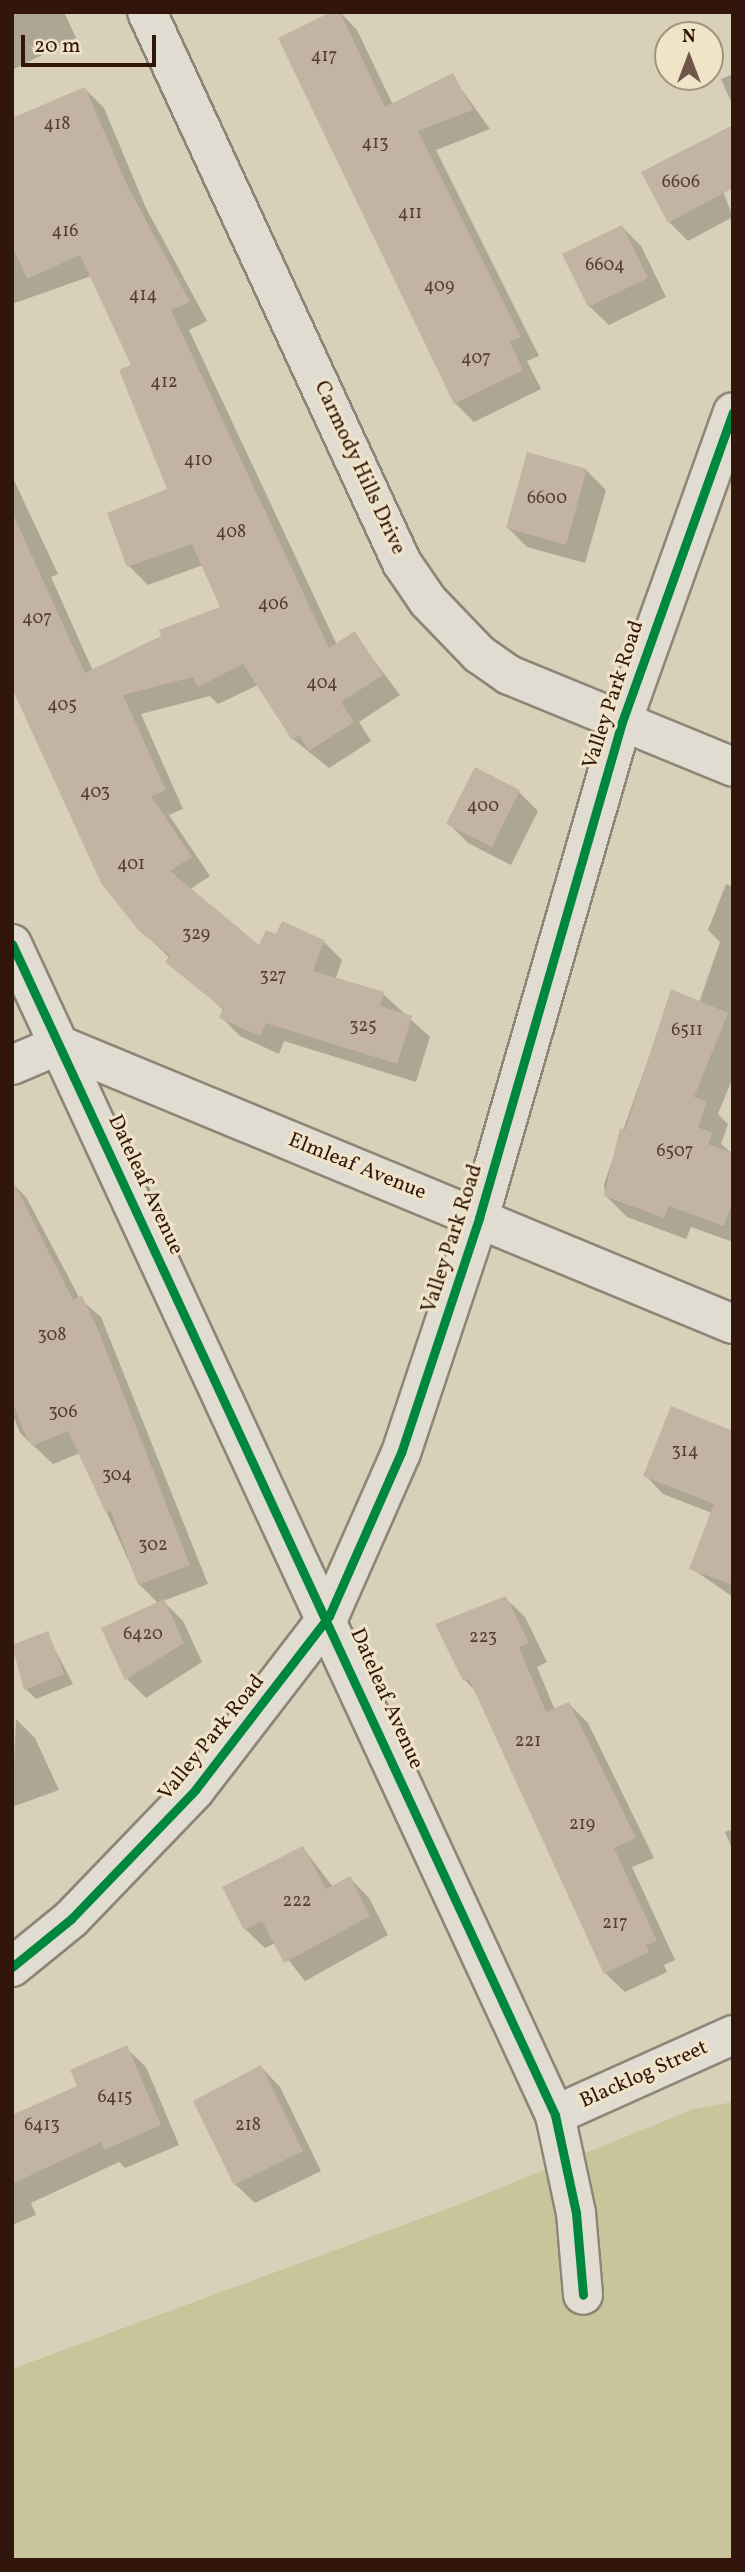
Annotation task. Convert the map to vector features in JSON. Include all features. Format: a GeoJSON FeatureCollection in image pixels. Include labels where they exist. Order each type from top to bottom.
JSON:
{"type":"FeatureCollection","features":[{"type":"Feature","properties":{"kind":"street","name":"Carmody Hills Drive"},"geometry":{"type":"LineString","coordinates":[[147,12],[402,564],[480,654],[509,675],[733,767]]}},
{"type":"Feature","properties":{"kind":"street","name":"Valley Park Road"},"geometry":{"type":"LineString","coordinates":[[12,1967],[80,1911],[195,1790],[329,1616],[401,1453],[480,1217],[622,722],[733,412]]}},
{"type":"Feature","properties":{"kind":"street","name":"Dateleaf Avenue"},"geometry":{"type":"LineString","coordinates":[[12,944],[329,1616],[555,2115],[576,2213],[583,2295]]}},
{"type":"Feature","properties":{"kind":"street","name":"Elmleaf Avenue"},"geometry":{"type":"LineString","coordinates":[[59,1045],[733,1324]]}},
{"type":"Feature","properties":{"kind":"street"},"geometry":{"type":"LineString","coordinates":[[12,1065],[59,1045]]}},
{"type":"Feature","properties":{"kind":"street","name":"Blacklog Street"},"geometry":{"type":"LineString","coordinates":[[555,2115],[733,2035]]}},
{"type":"Feature","properties":{"kind":"shaded area"},"geometry":{"type":"Polygon","coordinates":[[[733,2102],[733,2560],[12,2560],[12,2369],[455,2206],[694,2109],[733,2102]]]}},
{"type":"Feature","properties":{"kind":"building"},"geometry":{"type":"Polygon","coordinates":[[[331,12],[340,12],[385,107],[453,73],[473,110],[418,131],[521,337],[510,342],[523,370],[454,404],[278,38],[331,12]]]}},
{"type":"Feature","properties":{"kind":"building"},"geometry":{"type":"Polygon","coordinates":[[[85,87],[128,187],[190,302],[171,310],[329,648],[355,631],[383,675],[341,702],[354,722],[309,751],[299,735],[292,740],[243,664],[198,687],[193,677],[123,695],[166,790],[151,796],[192,857],[170,871],[259,945],[266,930],[276,934],[282,921],[324,940],[313,971],[384,992],[380,1006],[412,1016],[397,1064],[266,1023],[260,1036],[219,1018],[223,1009],[165,962],[170,955],[139,931],[101,883],[12,688],[12,512],[85,673],[161,636],[159,630],[220,607],[192,544],[127,567],[107,513],[167,489],[119,370],[131,365],[80,255],[27,279],[12,245],[12,118],[85,87]]]}},
{"type":"Feature","properties":{"kind":"building"},"geometry":{"type":"Polygon","coordinates":[[[733,125],[733,188],[668,223],[641,172],[733,125]]]}},
{"type":"Feature","properties":{"kind":"building"},"geometry":{"type":"Polygon","coordinates":[[[622,225],[648,278],[588,307],[562,254],[622,225]]]}},
{"type":"Feature","properties":{"kind":"building"},"geometry":{"type":"Polygon","coordinates":[[[527,452],[587,469],[566,545],[506,528],[527,452]]]}},
{"type":"Feature","properties":{"kind":"building"},"geometry":{"type":"Polygon","coordinates":[[[475,767],[520,790],[492,847],[446,824],[475,767]]]}},
{"type":"Feature","properties":{"kind":"building"},"geometry":{"type":"Polygon","coordinates":[[[671,989],[728,1013],[694,1097],[707,1101],[698,1127],[712,1133],[708,1144],[733,1153],[733,1200],[724,1226],[669,1206],[664,1218],[604,1196],[620,1128],[625,1130],[671,989]]]}},
{"type":"Feature","properties":{"kind":"building"},"geometry":{"type":"Polygon","coordinates":[[[12,1179],[73,1300],[82,1296],[99,1332],[190,1565],[138,1585],[111,1511],[106,1513],[68,1431],[32,1446],[12,1401],[12,1179]]]}},
{"type":"Feature","properties":{"kind":"building"},"geometry":{"type":"Polygon","coordinates":[[[671,1406],[733,1431],[733,1585],[689,1569],[714,1504],[643,1476],[671,1406]]]}},
{"type":"Feature","properties":{"kind":"building"},"geometry":{"type":"Polygon","coordinates":[[[506,1596],[529,1643],[519,1647],[546,1712],[569,1702],[636,1838],[614,1848],[657,1941],[646,1945],[649,1952],[604,1974],[469,1679],[463,1681],[435,1624],[506,1596]]]}},
{"type":"Feature","properties":{"kind":"building"},"geometry":{"type":"Polygon","coordinates":[[[164,1599],[184,1643],[125,1680],[101,1628],[164,1599]]]}},
{"type":"Feature","properties":{"kind":"building"},"geometry":{"type":"Polygon","coordinates":[[[48,1631],[64,1674],[24,1690],[12,1645],[48,1631]]]}},
{"type":"Feature","properties":{"kind":"building"},"geometry":{"type":"Polygon","coordinates":[[[303,1846],[326,1889],[350,1876],[370,1916],[284,1963],[262,1921],[244,1930],[222,1887],[303,1846]]]}},
{"type":"Feature","properties":{"kind":"building"},"geometry":{"type":"Polygon","coordinates":[[[127,2045],[161,2125],[104,2150],[101,2142],[12,2184],[12,2115],[77,2086],[70,2070],[127,2045]]]}},
{"type":"Feature","properties":{"kind":"building"},"geometry":{"type":"Polygon","coordinates":[[[261,2065],[303,2151],[234,2185],[193,2101],[261,2065]]]}},
{"type":"Feature","properties":{"kind":"cycle path"},"geometry":{"type":"LineString","coordinates":[[12,1967],[71,1919],[195,1790],[329,1616],[401,1453],[479,1218],[622,722],[733,412]]}},
{"type":"Feature","properties":{"kind":"cycle path"},"geometry":{"type":"LineString","coordinates":[[12,944],[555,2115],[576,2213],[583,2295]]}}]}
